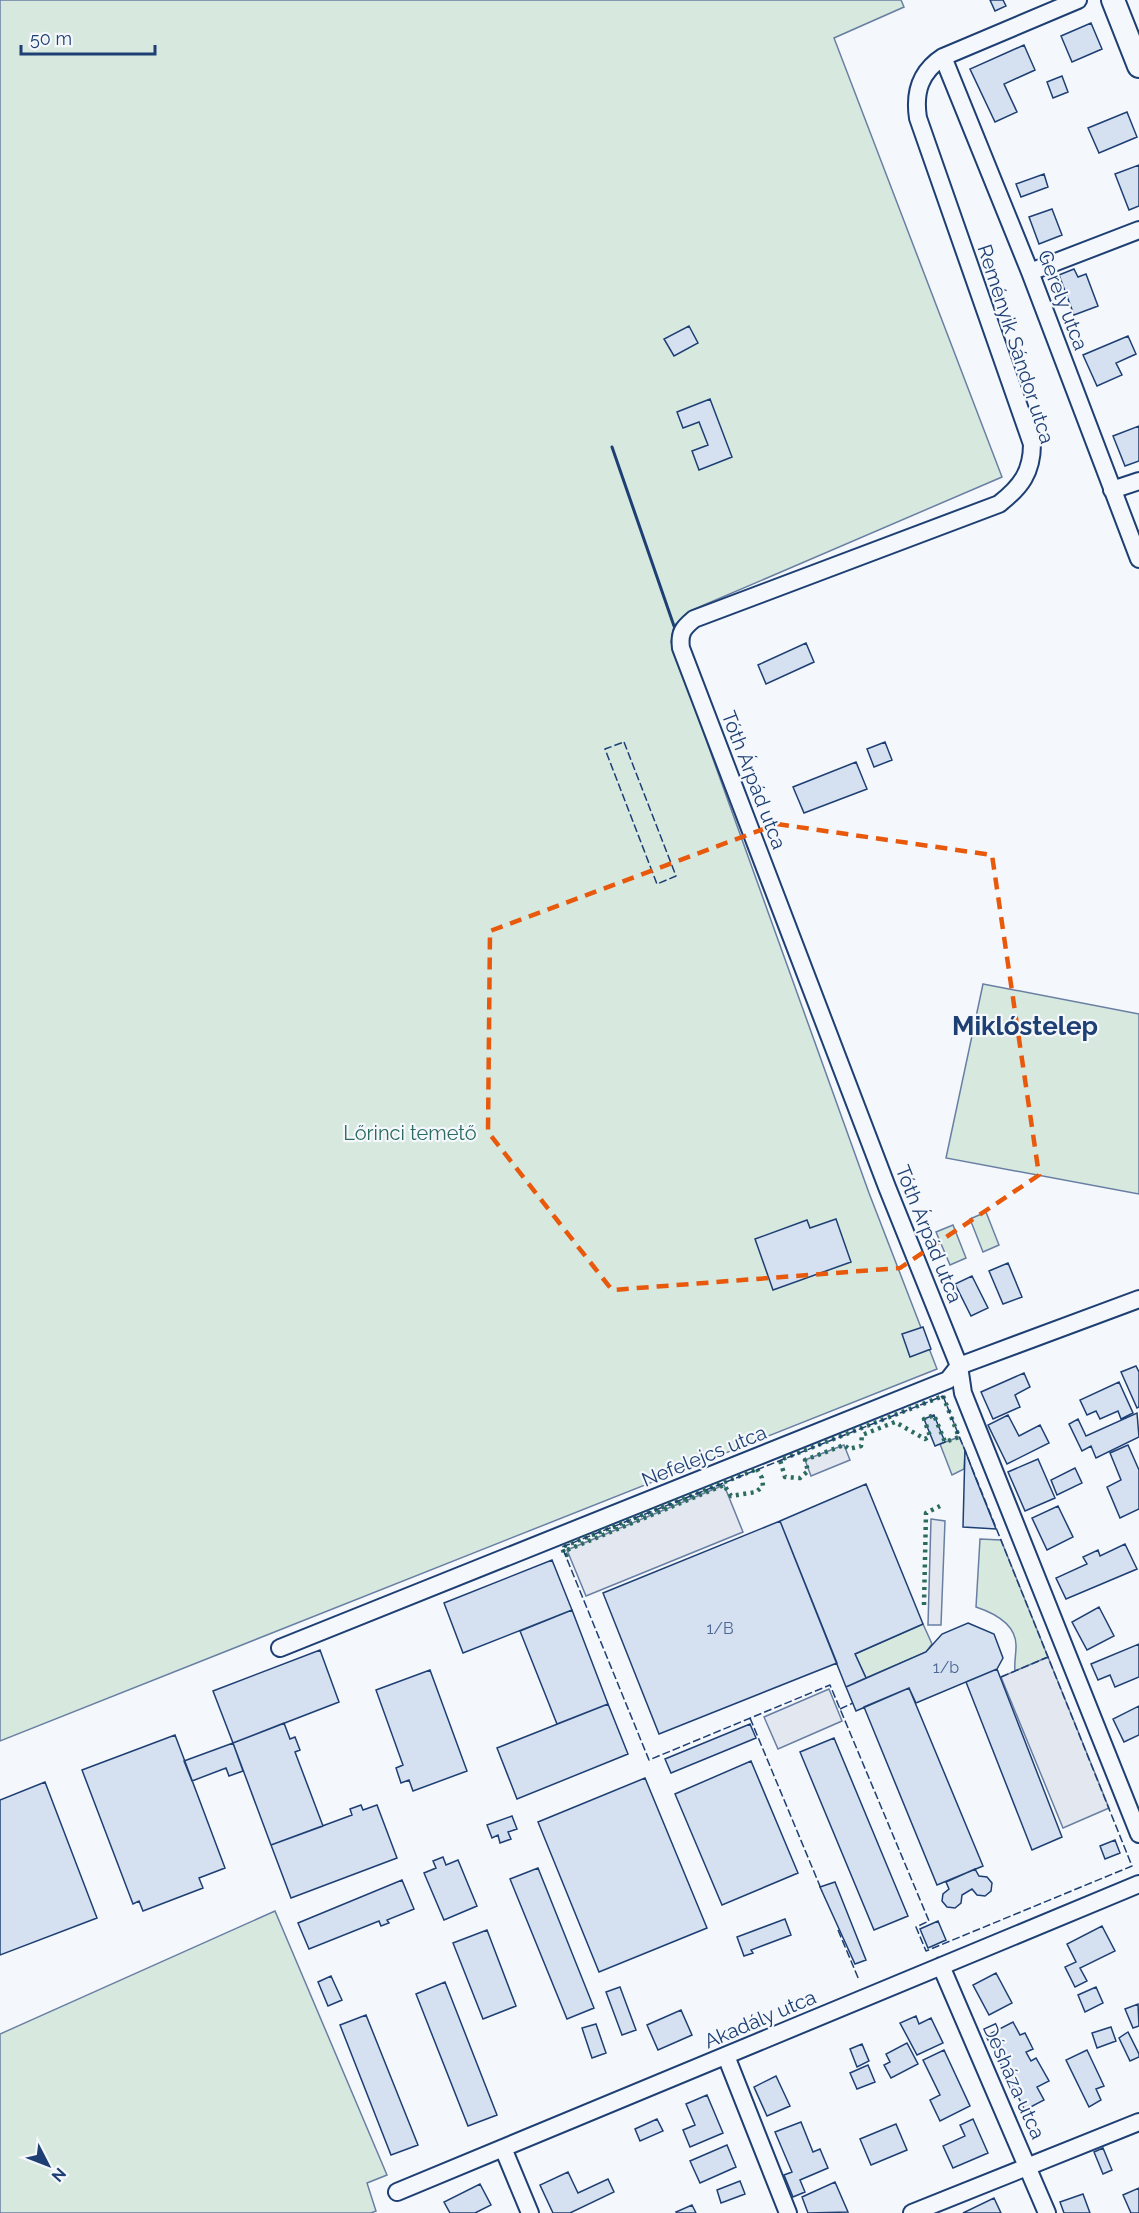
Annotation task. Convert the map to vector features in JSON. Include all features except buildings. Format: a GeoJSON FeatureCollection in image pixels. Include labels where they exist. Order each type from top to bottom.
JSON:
{"type":"FeatureCollection","features":[{"type":"Feature","properties":{"kind":"street"},"geometry":{"type":"LineString","coordinates":[[943,57],[1078,0]]}},
{"type":"Feature","properties":{"kind":"street"},"geometry":{"type":"LineString","coordinates":[[1113,0],[1139,66]]}},
{"type":"Feature","properties":{"kind":"street","name":"Gerely utca"},"geometry":{"type":"LineString","coordinates":[[943,57],[1030,272],[1139,559]]}},
{"type":"Feature","properties":{"kind":"street","name":"Reményik Sándor utca"},"geometry":{"type":"LineString","coordinates":[[681,648],[682,628],[694,619],[999,504],[1021,485],[1029,471],[1032,444],[918,118],[917,91],[922,78],[929,66],[943,57]]}},
{"type":"Feature","properties":{"kind":"street"},"geometry":{"type":"LineString","coordinates":[[1030,272],[1139,230]]}},
{"type":"Feature","properties":{"kind":"street"},"geometry":{"type":"LineString","coordinates":[[1112,490],[1139,481]]}},
{"type":"Feature","properties":{"kind":"street","name":"Tóth Árpád utca"},"geometry":{"type":"LineString","coordinates":[[681,648],[887,1187],[959,1366],[963,1393],[1139,1834]]}},
{"type":"Feature","properties":{"kind":"street","name":"Nefelejcs utca"},"geometry":{"type":"LineString","coordinates":[[280,1648],[948,1380],[959,1366],[1139,1299]]}},
{"type":"Feature","properties":{"kind":"street","name":"Akadály utca"},"geometry":{"type":"LineString","coordinates":[[397,2192],[1139,1884]]}},
{"type":"Feature","properties":{"kind":"street","name":"Désháza utca"},"geometry":{"type":"LineString","coordinates":[[941,1966],[1047,2213]]}},
{"type":"Feature","properties":{"kind":"street"},"geometry":{"type":"LineString","coordinates":[[726,2056],[788,2213]]}},
{"type":"Feature","properties":{"kind":"street"},"geometry":{"type":"LineString","coordinates":[[912,2213],[1139,2122]]}},
{"type":"Feature","properties":{"kind":"street"},"geometry":{"type":"LineString","coordinates":[[503,2148],[530,2213]]}},
{"type":"Feature","properties":{"kind":"highlighted area"},"geometry":{"type":"Polygon","coordinates":[[[777,824],[992,855],[1039,1175],[900,1268],[612,1290],[488,1132],[490,931],[777,824]]]}},
{"type":"Feature","properties":{"kind":"green space","name":"Lőrinci temető"},"geometry":{"type":"Polygon","coordinates":[[[0,0],[901,0],[904,7],[834,38],[1002,477],[690,611],[674,626],[671,642],[869,1193],[937,1369],[0,1741],[0,0]]]}},
{"type":"Feature","properties":{"kind":"green space"},"geometry":{"type":"Polygon","coordinates":[[[983,984],[1139,1014],[1139,1194],[946,1158],[983,984]]]}},
{"type":"Feature","properties":{"kind":"green space"},"geometry":{"type":"Polygon","coordinates":[[[986,1212],[999,1245],[983,1252],[970,1219],[986,1212]]]}},
{"type":"Feature","properties":{"kind":"green space"},"geometry":{"type":"Polygon","coordinates":[[[953,1225],[966,1258],[950,1265],[936,1232],[953,1225]]]}},
{"type":"Feature","properties":{"kind":"green space"},"geometry":{"type":"Polygon","coordinates":[[[959,1437],[965,1450],[964,1469],[952,1475],[940,1444],[959,1437]]]}},
{"type":"Feature","properties":{"kind":"green space"},"geometry":{"type":"Polygon","coordinates":[[[980,1539],[1001,1540],[1048,1657],[1015,1671],[1016,1647],[1013,1632],[997,1616],[976,1607],[980,1539]]]}},
{"type":"Feature","properties":{"kind":"green space"},"geometry":{"type":"Polygon","coordinates":[[[923,1624],[932,1644],[926,1652],[866,1678],[855,1654],[923,1624]]]}},
{"type":"Feature","properties":{"kind":"green space"},"geometry":{"type":"Polygon","coordinates":[[[275,1911],[387,2175],[367,2183],[376,2211],[371,2213],[0,2213],[0,2034],[275,1911]]]}},
{"type":"Feature","properties":{"kind":"shaded area"},"geometry":{"type":"Polygon","coordinates":[[[844,1445],[850,1460],[811,1476],[805,1460],[844,1445]]]}},
{"type":"Feature","properties":{"kind":"shaded area"},"geometry":{"type":"Polygon","coordinates":[[[724,1485],[743,1532],[586,1596],[567,1550],[724,1485]]]}},
{"type":"Feature","properties":{"kind":"shaded area"},"geometry":{"type":"Polygon","coordinates":[[[931,1519],[945,1521],[941,1625],[928,1625],[931,1519]]]}},
{"type":"Feature","properties":{"kind":"shaded area"},"geometry":{"type":"Polygon","coordinates":[[[1048,1657],[1109,1808],[1063,1828],[1001,1677],[1048,1657]]]}},
{"type":"Feature","properties":{"kind":"shaded area"},"geometry":{"type":"Polygon","coordinates":[[[829,1689],[842,1721],[778,1749],[764,1717],[829,1689]]]}},
{"type":"Feature","properties":{"kind":"hedge"},"geometry":{"type":"LineString","coordinates":[[943,1396],[959,1437],[945,1442],[934,1415],[924,1419],[930,1436],[925,1439],[895,1422],[862,1435],[861,1446],[849,1449],[844,1445],[805,1460],[808,1471],[800,1478],[785,1477],[780,1460],[943,1396]]}},
{"type":"Feature","properties":{"kind":"hedge"},"geometry":{"type":"LineString","coordinates":[[757,1469],[763,1486],[756,1492],[731,1496],[724,1485],[567,1550],[568,1554],[565,1556],[562,1547],[757,1469]]}},
{"type":"Feature","properties":{"kind":"hedge"},"geometry":{"type":"LineString","coordinates":[[924,1605],[926,1513],[940,1506]]}},
{"type":"Feature","properties":{"kind":"fence"},"geometry":{"type":"LineString","coordinates":[[624,742],[676,876],[657,884],[605,749],[624,742]]}},
{"type":"Feature","properties":{"kind":"fence"},"geometry":{"type":"LineString","coordinates":[[943,1396],[1132,1866],[926,1951],[916,1927],[929,1921],[830,1685],[649,1760],[562,1547],[943,1396]]}},
{"type":"Feature","properties":{"kind":"fence"},"geometry":{"type":"LineString","coordinates":[[1001,1677],[1048,1657]]}},
{"type":"Feature","properties":{"kind":"fence"},"geometry":{"type":"LineString","coordinates":[[840,1709],[853,1703]]}},
{"type":"Feature","properties":{"kind":"fence"},"geometry":{"type":"LineString","coordinates":[[750,1718],[822,1891]]}},
{"type":"Feature","properties":{"kind":"fence"},"geometry":{"type":"LineString","coordinates":[[838,1930],[859,1980]]}},
{"type":"Feature","properties":{"kind":"wall"},"geometry":{"type":"LineString","coordinates":[[612,447],[674,626]]}},
{"type":"Feature","properties":{"kind":"district","name":"Miklóstelep"},"geometry":{"type":"Point","coordinates":[1025,1026]}}]}
